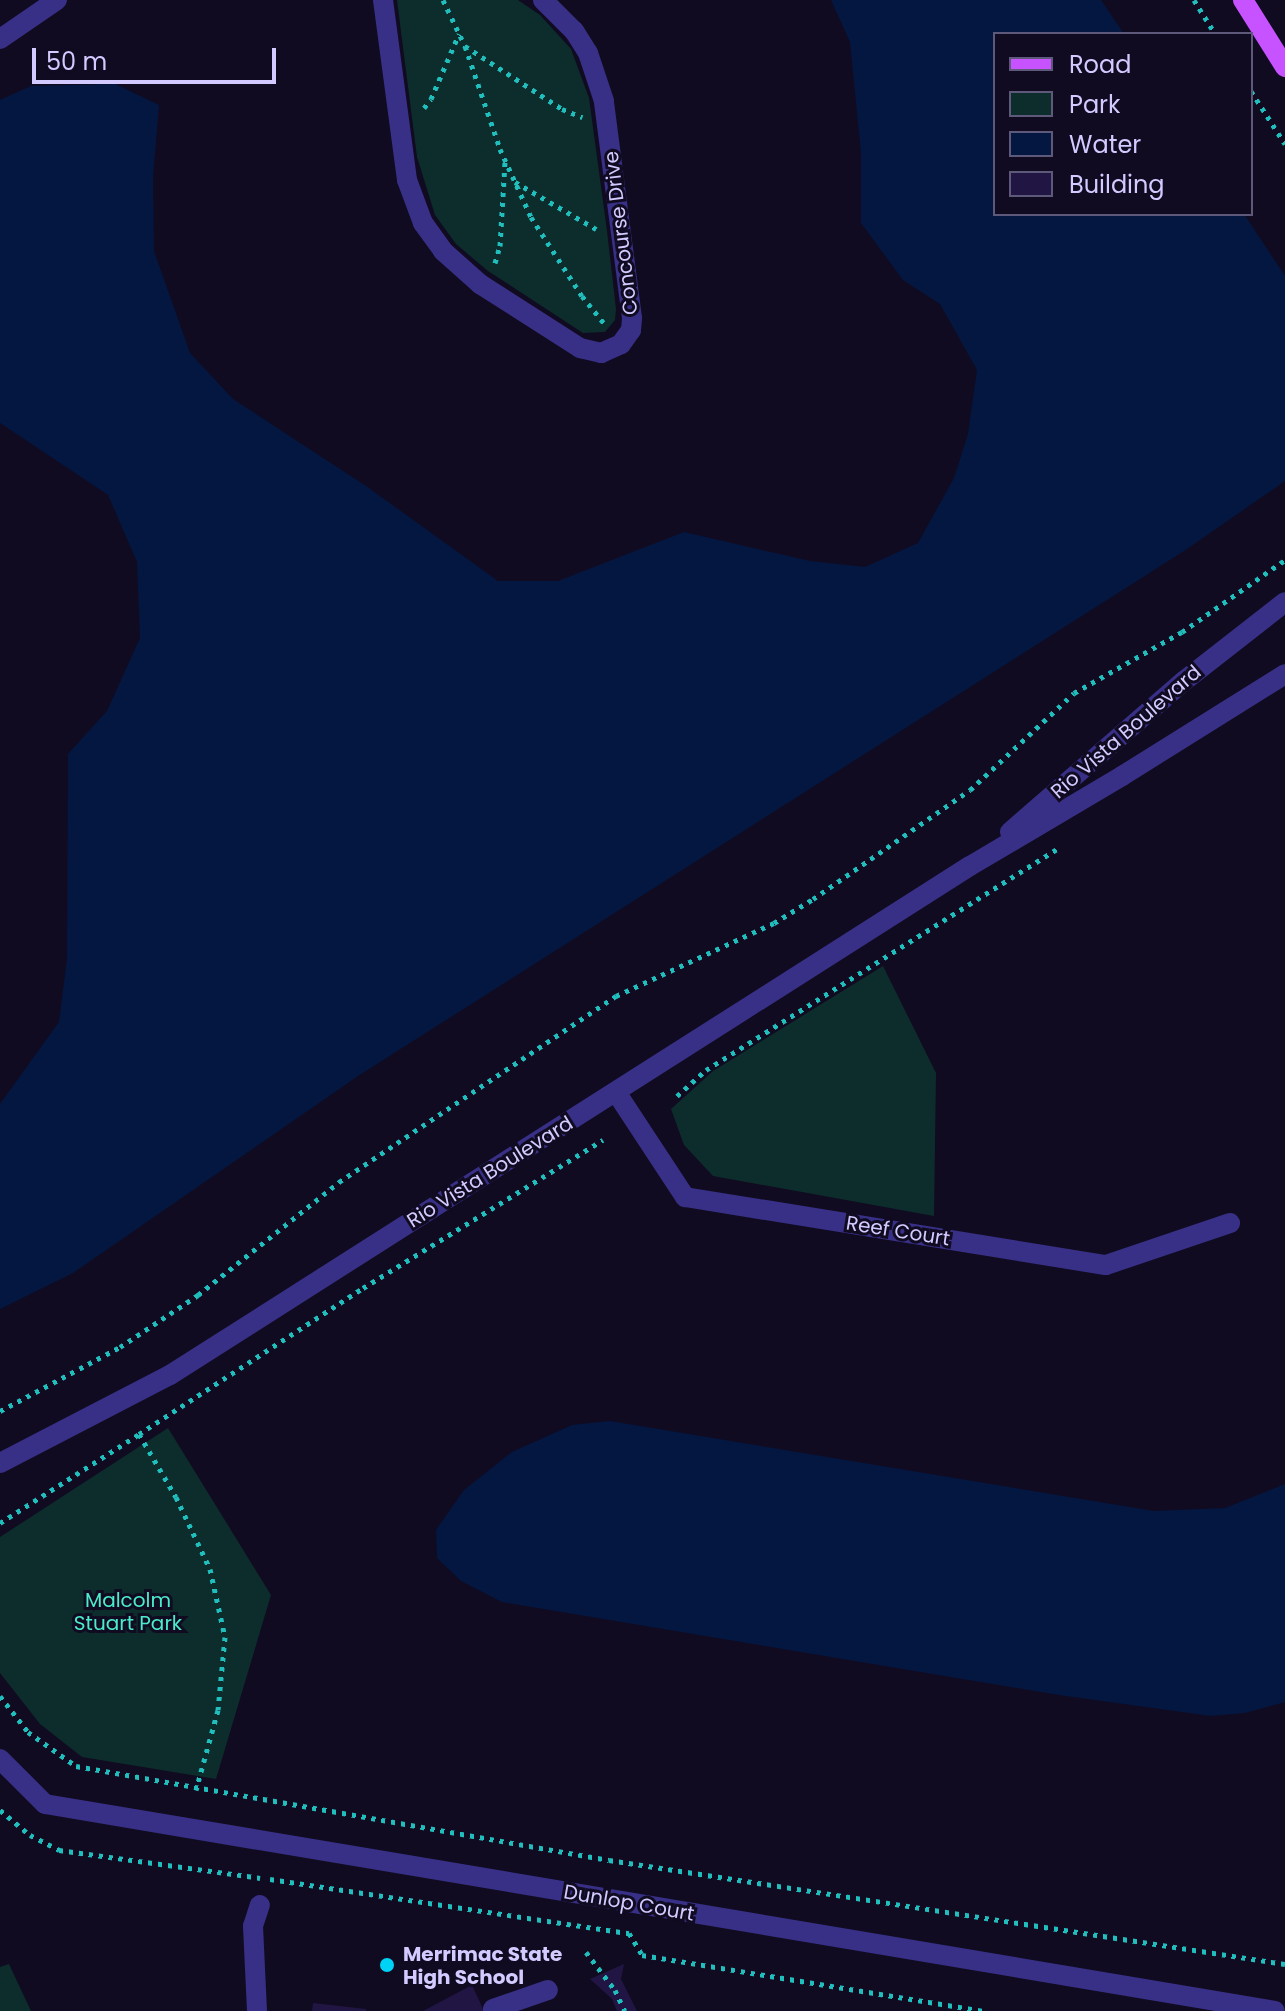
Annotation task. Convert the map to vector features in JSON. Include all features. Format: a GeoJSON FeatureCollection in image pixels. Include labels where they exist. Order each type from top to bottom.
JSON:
{"type":"FeatureCollection","features":[{"type":"Feature","properties":{"kind":"main road"},"geometry":{"type":"LineString","coordinates":[[1243,0],[1285,67]]}},
{"type":"Feature","properties":{"kind":"street"},"geometry":{"type":"LineString","coordinates":[[0,39],[57,0]]}},
{"type":"Feature","properties":{"kind":"street","name":"Concourse Drive"},"geometry":{"type":"LineString","coordinates":[[383,0],[409,190],[417,212],[443,251],[480,284],[580,348],[601,353],[621,344],[631,330],[632,318],[607,117],[602,90],[588,53],[574,31],[543,0]]}},
{"type":"Feature","properties":{"kind":"street","name":"Rio Vista Boulevard"},"geometry":{"type":"LineString","coordinates":[[970,866],[1184,681],[1285,602]]}},
{"type":"Feature","properties":{"kind":"street","name":"Rio Vista Boulevard"},"geometry":{"type":"LineString","coordinates":[[0,1463],[170,1375],[970,866],[1285,674]]}},
{"type":"Feature","properties":{"kind":"street","name":"Reef Court"},"geometry":{"type":"LineString","coordinates":[[616,1092],[685,1197],[1106,1265],[1230,1223]]}},
{"type":"Feature","properties":{"kind":"street","name":"Dunlop Court"},"geometry":{"type":"LineString","coordinates":[[0,1759],[45,1804],[1172,2003],[1275,2011]]}},
{"type":"Feature","properties":{"kind":"street"},"geometry":{"type":"LineString","coordinates":[[257,2011],[253,1926],[260,1905]]}},
{"type":"Feature","properties":{"kind":"street"},"geometry":{"type":"LineString","coordinates":[[493,2009],[548,1990]]}},
{"type":"Feature","properties":{"kind":"path"},"geometry":{"type":"LineString","coordinates":[[443,0],[465,46],[514,182],[554,255],[621,344]]}},
{"type":"Feature","properties":{"kind":"path"},"geometry":{"type":"LineString","coordinates":[[1194,0],[1214,32]]}},
{"type":"Feature","properties":{"kind":"path"},"geometry":{"type":"LineString","coordinates":[[399,120],[427,106],[459,34]]}},
{"type":"Feature","properties":{"kind":"path"},"geometry":{"type":"LineString","coordinates":[[465,46],[570,114],[607,117]]}},
{"type":"Feature","properties":{"kind":"path"},"geometry":{"type":"LineString","coordinates":[[1253,94],[1285,144]]}},
{"type":"Feature","properties":{"kind":"path"},"geometry":{"type":"LineString","coordinates":[[480,284],[499,255],[505,161]]}},
{"type":"Feature","properties":{"kind":"path"},"geometry":{"type":"LineString","coordinates":[[514,182],[585,225],[621,231]]}},
{"type":"Feature","properties":{"kind":"path"},"geometry":{"type":"LineString","coordinates":[[0,1411],[120,1347],[198,1295],[339,1182],[616,996],[774,923],[865,865],[970,790],[1074,693],[1182,632],[1285,560]]}},
{"type":"Feature","properties":{"kind":"path"},"geometry":{"type":"LineString","coordinates":[[677,1096],[706,1070],[1064,844]]}},
{"type":"Feature","properties":{"kind":"path"},"geometry":{"type":"LineString","coordinates":[[0,1523],[363,1288],[603,1140]]}},
{"type":"Feature","properties":{"kind":"path"},"geometry":{"type":"LineString","coordinates":[[139,1434],[176,1497],[210,1569],[225,1637],[218,1710],[196,1790]]}},
{"type":"Feature","properties":{"kind":"path"},"geometry":{"type":"LineString","coordinates":[[0,1696],[28,1732],[76,1766],[196,1790],[412,1823],[609,1860],[1285,1964]]}},
{"type":"Feature","properties":{"kind":"path"},"geometry":{"type":"LineString","coordinates":[[0,1810],[30,1835],[59,1850],[629,1933],[642,1955],[983,2011]]}},
{"type":"Feature","properties":{"kind":"path"},"geometry":{"type":"LineString","coordinates":[[586,1952],[615,1990],[625,2011]]}},
{"type":"Feature","properties":{"kind":"green space"},"geometry":{"type":"Polygon","coordinates":[[[397,0],[518,0],[540,15],[571,49],[589,98],[607,231],[616,309],[615,320],[605,332],[583,333],[488,271],[456,244],[435,215],[417,157],[397,0]]]}},
{"type":"Feature","properties":{"kind":"green space"},"geometry":{"type":"Polygon","coordinates":[[[883,966],[936,1073],[934,1216],[713,1176],[684,1145],[671,1109],[713,1071],[883,966]]]}},
{"type":"Feature","properties":{"kind":"green space","name":"Malcolm Stuart Park"},"geometry":{"type":"Polygon","coordinates":[[[168,1428],[271,1595],[216,1779],[82,1757],[40,1724],[0,1673],[0,1537],[168,1428]]]}},
{"type":"Feature","properties":{"kind":"green space"},"geometry":{"type":"Polygon","coordinates":[[[9,1964],[31,2011],[0,2011],[0,1967],[9,1964]]]}},
{"type":"Feature","properties":{"kind":"water"},"geometry":{"type":"Polygon","coordinates":[[[831,0],[1101,0],[1123,32],[993,32],[993,216],[1245,216],[1285,276],[1285,481],[1184,551],[358,1076],[73,1273],[0,1309],[0,1104],[59,1022],[67,959],[68,754],[107,711],[140,638],[137,562],[108,495],[0,423],[0,100],[31,86],[115,84],[159,105],[153,177],[154,251],[190,353],[233,399],[366,486],[498,581],[558,581],[684,532],[810,561],[865,567],[918,543],[954,478],[968,434],[977,370],[940,304],[903,280],[861,223],[861,153],[850,42],[831,0]]]}},
{"type":"Feature","properties":{"kind":"water"},"geometry":{"type":"Polygon","coordinates":[[[610,1421],[1154,1511],[1225,1508],[1285,1484],[1285,1702],[1245,1713],[1211,1716],[1059,1695],[502,1602],[461,1581],[437,1558],[436,1530],[464,1490],[512,1452],[572,1425],[610,1421]]]}},
{"type":"Feature","properties":{"kind":"building"},"geometry":{"type":"Polygon","coordinates":[[[624,1964],[621,1979],[637,2011],[617,2011],[612,1999],[590,1979],[624,1964]]]}},
{"type":"Feature","properties":{"kind":"building"},"geometry":{"type":"Polygon","coordinates":[[[472,1985],[484,2011],[423,2011],[472,1985]]]}},
{"type":"Feature","properties":{"kind":"building"},"geometry":{"type":"Polygon","coordinates":[[[313,2003],[366,2009],[366,2011],[312,2011],[313,2003]]]}},
{"type":"Feature","properties":{"kind":"place","name":"Merrimac State High School"},"geometry":{"type":"Point","coordinates":[387,1965]}}]}
